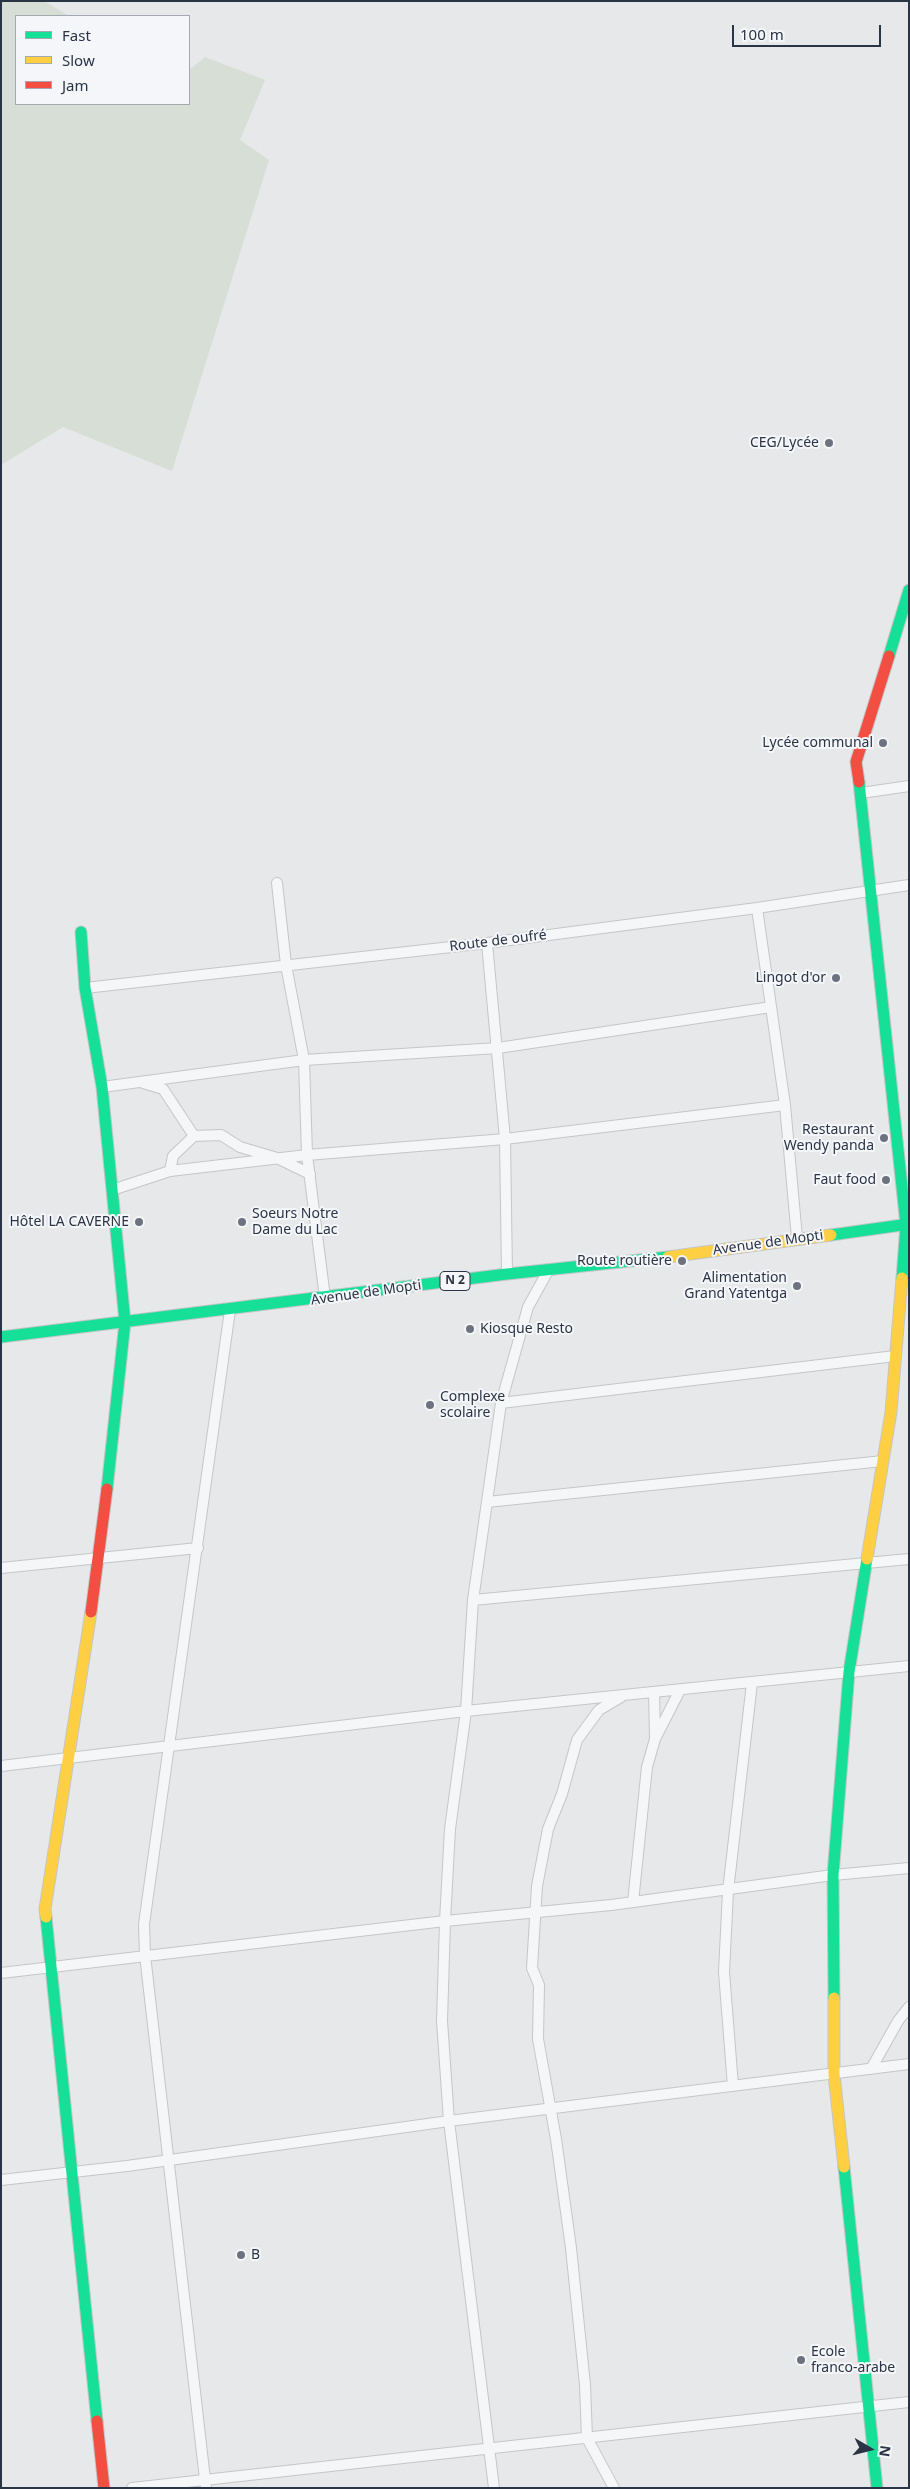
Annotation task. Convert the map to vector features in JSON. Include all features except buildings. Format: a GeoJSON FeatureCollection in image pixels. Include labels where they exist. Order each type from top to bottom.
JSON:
{"type":"FeatureCollection","features":[{"type":"Feature","properties":{"kind":"street"},"geometry":{"type":"LineString","coordinates":[[877,2488],[870,2406],[834,2074],[833,1875],[849,1672],[891,1412],[907,1225],[872,890],[856,762],[909,590]]}},
{"type":"Feature","properties":{"kind":"street"},"geometry":{"type":"LineString","coordinates":[[861,793],[909,786]]}},
{"type":"Feature","properties":{"kind":"street"},"geometry":{"type":"LineString","coordinates":[[277,883],[286,965],[304,1060],[307,1156],[325,1298]]}},
{"type":"Feature","properties":{"kind":"street","name":"Route de oufré"},"geometry":{"type":"LineString","coordinates":[[85,988],[487,943],[757,908],[909,885]]}},
{"type":"Feature","properties":{"kind":"street"},"geometry":{"type":"LineString","coordinates":[[757,908],[785,1105],[797,1238]]}},
{"type":"Feature","properties":{"kind":"street"},"geometry":{"type":"LineString","coordinates":[[81,932],[85,988],[102,1087],[125,1322],[99,1558],[70,1758],[44,1910],[104,2488]]}},
{"type":"Feature","properties":{"kind":"street"},"geometry":{"type":"LineString","coordinates":[[487,943],[505,1139],[507,1274]]}},
{"type":"Feature","properties":{"kind":"street"},"geometry":{"type":"LineString","coordinates":[[102,1087],[304,1060],[498,1048],[771,1007]]}},
{"type":"Feature","properties":{"kind":"street"},"geometry":{"type":"LineString","coordinates":[[139,1082],[163,1089],[194,1136]]}},
{"type":"Feature","properties":{"kind":"street"},"geometry":{"type":"LineString","coordinates":[[112,1190],[170,1171],[277,1158],[505,1139],[785,1105]]}},
{"type":"Feature","properties":{"kind":"street"},"geometry":{"type":"LineString","coordinates":[[170,1171],[173,1156],[194,1136],[221,1134],[240,1147],[277,1158],[310,1174]]}},
{"type":"Feature","properties":{"kind":"street","name":"Avenue de Mopti"},"geometry":{"type":"LineString","coordinates":[[1,1336],[230,1310],[507,1274],[650,1259],[797,1238],[907,1225]]}},
{"type":"Feature","properties":{"kind":"street"},"geometry":{"type":"LineString","coordinates":[[494,2488],[449,2121],[442,2021],[445,1921],[450,1829],[466,1711],[473,1600],[501,1403],[528,1307],[549,1270]]}},
{"type":"Feature","properties":{"kind":"street"},"geometry":{"type":"LineString","coordinates":[[206,2484],[144,1924],[230,1310]]}},
{"type":"Feature","properties":{"kind":"street"},"geometry":{"type":"LineString","coordinates":[[501,1403],[895,1356]]}},
{"type":"Feature","properties":{"kind":"street"},"geometry":{"type":"LineString","coordinates":[[487,1502],[883,1461]]}},
{"type":"Feature","properties":{"kind":"street"},"geometry":{"type":"LineString","coordinates":[[1,1568],[198,1548]]}},
{"type":"Feature","properties":{"kind":"street"},"geometry":{"type":"LineString","coordinates":[[473,1600],[866,1565],[909,1559]]}},
{"type":"Feature","properties":{"kind":"street"},"geometry":{"type":"LineString","coordinates":[[1,1766],[466,1711],[909,1666]]}},
{"type":"Feature","properties":{"kind":"street"},"geometry":{"type":"LineString","coordinates":[[733,2086],[724,1972],[728,1891],[752,1683]]}},
{"type":"Feature","properties":{"kind":"street"},"geometry":{"type":"LineString","coordinates":[[633,1902],[647,1767],[655,1739],[680,1690]]}},
{"type":"Feature","properties":{"kind":"street"},"geometry":{"type":"LineString","coordinates":[[654,1692],[655,1739]]}},
{"type":"Feature","properties":{"kind":"street"},"geometry":{"type":"LineString","coordinates":[[614,2488],[587,2438],[585,2385],[572,2258],[551,2108],[538,2039],[539,1985],[532,1968],[534,1912],[548,1829],[562,1794],[577,1740],[599,1710],[624,1695]]}},
{"type":"Feature","properties":{"kind":"street"},"geometry":{"type":"LineString","coordinates":[[1,1973],[445,1921],[633,1902],[728,1891],[833,1875],[909,1868]]}},
{"type":"Feature","properties":{"kind":"street"},"geometry":{"type":"LineString","coordinates":[[871,2069],[898,2021],[909,2007]]}},
{"type":"Feature","properties":{"kind":"street"},"geometry":{"type":"LineString","coordinates":[[1,2180],[449,2121],[909,2064]]}},
{"type":"Feature","properties":{"kind":"street"},"geometry":{"type":"LineString","coordinates":[[132,2488],[206,2484],[490,2448],[909,2402]]}},
{"type":"Feature","properties":{"kind":"shaded area"},"geometry":{"type":"Polygon","coordinates":[[[1,1],[44,1],[67,15],[15,15],[15,105],[190,105],[190,69],[205,57],[265,80],[240,140],[269,160],[172,471],[63,427],[1,465],[1,1]]]}},
{"type":"Feature","properties":{"kind":"traffic: fast"},"geometry":{"type":"LineString","coordinates":[[889,656],[909,590]]}},
{"type":"Feature","properties":{"kind":"traffic: fast"},"geometry":{"type":"LineString","coordinates":[[859,782],[906,1225],[902,1278]]}},
{"type":"Feature","properties":{"kind":"traffic: fast"},"geometry":{"type":"LineString","coordinates":[[81,932],[85,988],[102,1087],[125,1322],[107,1489]]}},
{"type":"Feature","properties":{"kind":"traffic: fast"},"geometry":{"type":"LineString","coordinates":[[831,1235],[909,1224]]}},
{"type":"Feature","properties":{"kind":"traffic: fast"},"geometry":{"type":"LineString","coordinates":[[1,1337],[507,1274],[668,1257]]}},
{"type":"Feature","properties":{"kind":"traffic: fast"},"geometry":{"type":"LineString","coordinates":[[834,1998],[833,1875],[849,1672],[867,1559]]}},
{"type":"Feature","properties":{"kind":"traffic: fast"},"geometry":{"type":"LineString","coordinates":[[46,1917],[97,2421]]}},
{"type":"Feature","properties":{"kind":"traffic: fast"},"geometry":{"type":"LineString","coordinates":[[844,2167],[877,2488]]}},
{"type":"Feature","properties":{"kind":"traffic: slow"},"geometry":{"type":"LineString","coordinates":[[668,1257],[831,1235]]}},
{"type":"Feature","properties":{"kind":"traffic: slow"},"geometry":{"type":"LineString","coordinates":[[867,1559],[891,1412],[902,1278]]}},
{"type":"Feature","properties":{"kind":"traffic: slow"},"geometry":{"type":"LineString","coordinates":[[46,1917],[45,1909],[91,1612]]}},
{"type":"Feature","properties":{"kind":"traffic: slow"},"geometry":{"type":"LineString","coordinates":[[834,1998],[834,2074],[844,2167]]}},
{"type":"Feature","properties":{"kind":"traffic: jam"},"geometry":{"type":"LineString","coordinates":[[859,782],[856,762],[889,656]]}},
{"type":"Feature","properties":{"kind":"traffic: jam"},"geometry":{"type":"LineString","coordinates":[[91,1612],[107,1489]]}},
{"type":"Feature","properties":{"kind":"traffic: jam"},"geometry":{"type":"LineString","coordinates":[[97,2421],[104,2488]]}},
{"type":"Feature","properties":{"kind":"place","name":"CEG/Lycée"},"geometry":{"type":"Point","coordinates":[829,443]}},
{"type":"Feature","properties":{"kind":"place","name":"Lycée communal"},"geometry":{"type":"Point","coordinates":[883,743]}},
{"type":"Feature","properties":{"kind":"place","name":"Lingot d'or"},"geometry":{"type":"Point","coordinates":[836,978]}},
{"type":"Feature","properties":{"kind":"place","name":"Restaurant Wendy panda"},"geometry":{"type":"Point","coordinates":[884,1138]}},
{"type":"Feature","properties":{"kind":"place","name":"Faut food"},"geometry":{"type":"Point","coordinates":[886,1180]}},
{"type":"Feature","properties":{"kind":"place","name":"Hôtel LA CAVERNE"},"geometry":{"type":"Point","coordinates":[139,1222]}},
{"type":"Feature","properties":{"kind":"place","name":"Soeurs Notre Dame du Lac"},"geometry":{"type":"Point","coordinates":[242,1222]}},
{"type":"Feature","properties":{"kind":"place","name":"Route routière"},"geometry":{"type":"Point","coordinates":[682,1261]}},
{"type":"Feature","properties":{"kind":"place","name":"Alimentation Grand Yatentga"},"geometry":{"type":"Point","coordinates":[797,1286]}},
{"type":"Feature","properties":{"kind":"place","name":"Kiosque Resto"},"geometry":{"type":"Point","coordinates":[470,1329]}},
{"type":"Feature","properties":{"kind":"place","name":"Complexe scolaire"},"geometry":{"type":"Point","coordinates":[430,1405]}},
{"type":"Feature","properties":{"kind":"place","name":"B"},"geometry":{"type":"Point","coordinates":[241,2255]}},
{"type":"Feature","properties":{"kind":"place","name":"Ecole franco-arabe"},"geometry":{"type":"Point","coordinates":[801,2360]}}]}
